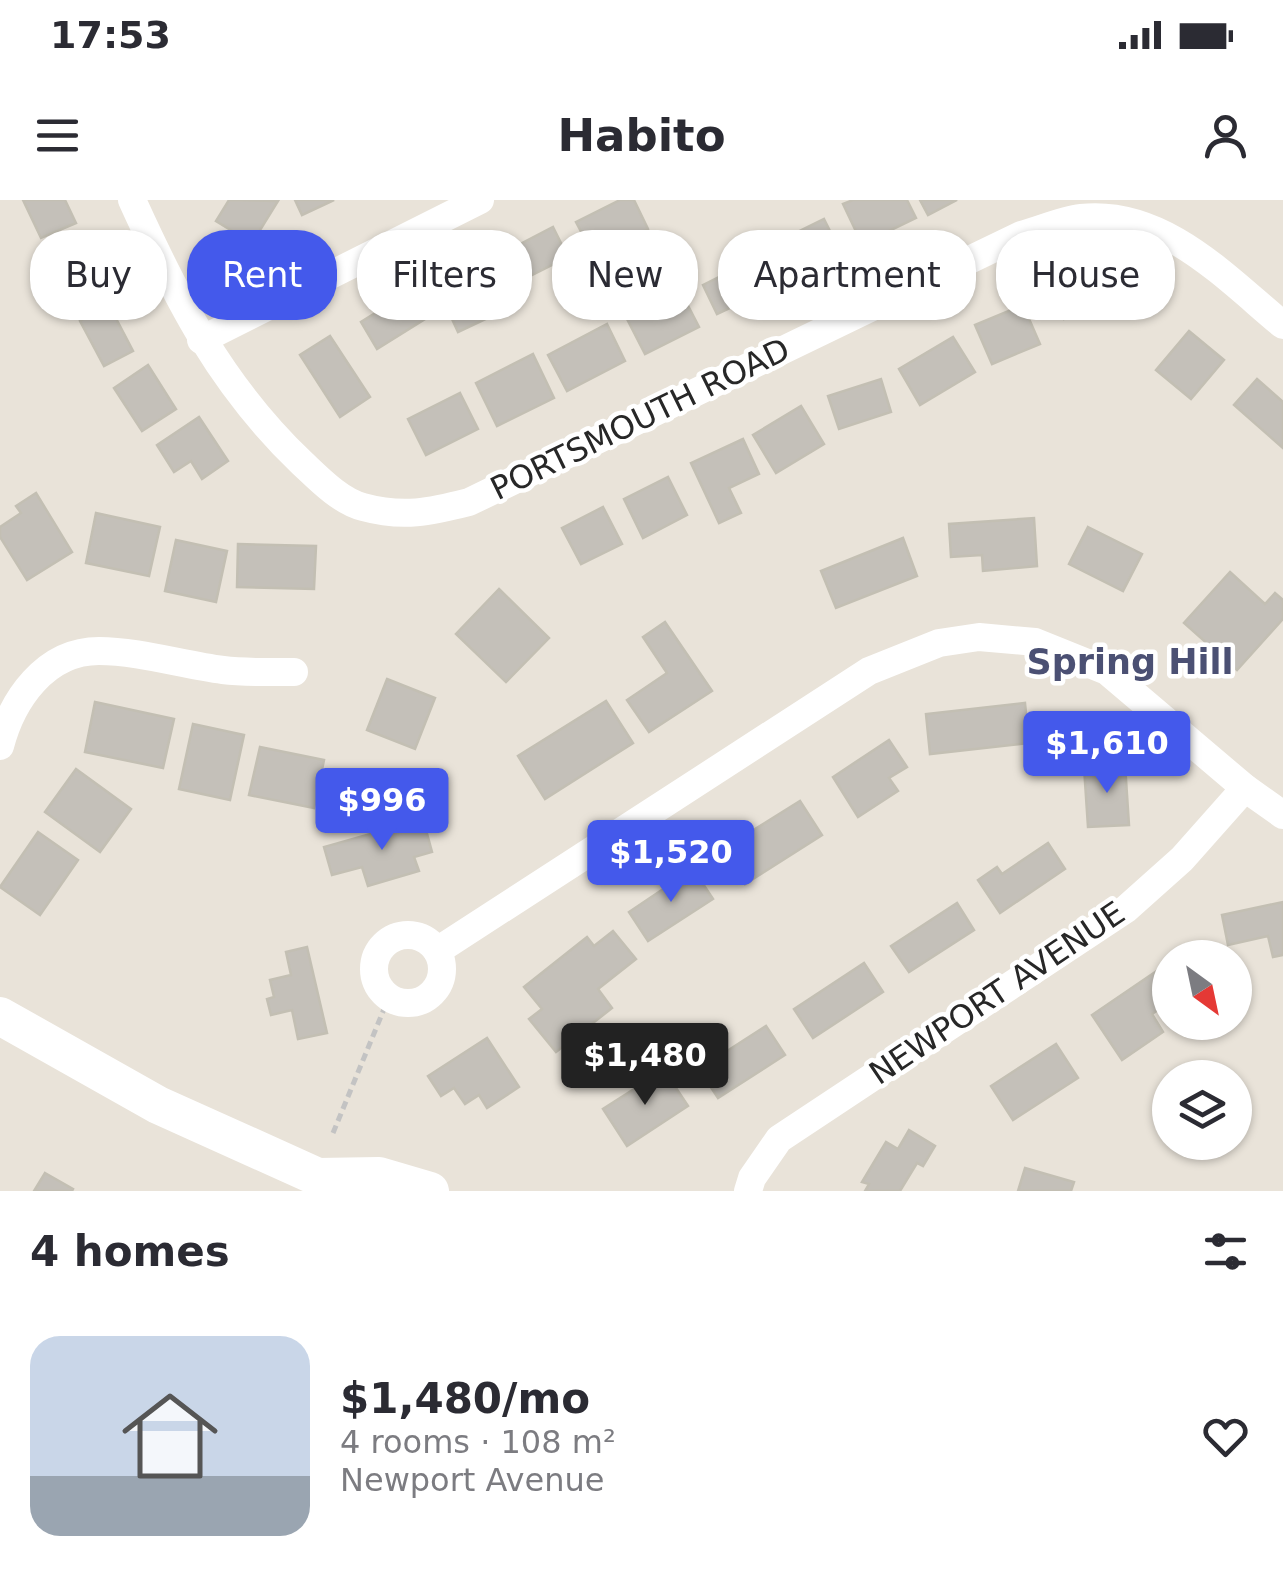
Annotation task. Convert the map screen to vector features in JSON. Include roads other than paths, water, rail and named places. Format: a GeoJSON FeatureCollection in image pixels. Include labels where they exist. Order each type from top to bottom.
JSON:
{"type":"FeatureCollection","features":[{"type":"Feature","properties":{"kind":"main road"},"geometry":{"type":"LineString","coordinates":[[0,1016],[158,1105],[328,1184],[380,1176],[430,1191]]}},
{"type":"Feature","properties":{"kind":"street"},"geometry":{"type":"LineString","coordinates":[[132,200],[200,340],[446,208],[480,200]]}},
{"type":"Feature","properties":{"kind":"street","name":"PORTSMOUTH ROAD"},"geometry":{"type":"LineString","coordinates":[[200,340],[287,448],[326,486],[360,506],[413,516],[468,502],[1021,236],[1080,218],[1122,219],[1151,228],[1193,252],[1283,325]]}},
{"type":"Feature","properties":{"kind":"street"},"geometry":{"type":"LineString","coordinates":[[437,951],[869,671],[939,642],[980,637],[1036,642],[1107,670],[1245,788],[1283,815]]}},
{"type":"Feature","properties":{"kind":"street"},"geometry":{"type":"LineString","coordinates":[[0,746],[7,719],[20,696],[46,670],[68,658],[98,650],[228,671],[294,672]]}},
{"type":"Feature","properties":{"kind":"street","name":"NEWPORT AVENUE"},"geometry":{"type":"LineString","coordinates":[[748,1191],[752,1178],[780,1139],[1126,908],[1182,859],[1245,788]]}},
{"type":"Feature","properties":{"kind":"street"},"geometry":{"type":"LineString","coordinates":[[399,936],[420,937],[437,951],[442,973],[431,993],[410,1003],[388,997],[376,980],[374,968],[380,948],[399,936]]}},
{"type":"Feature","properties":{"kind":"district","name":"Spring Hill"},"geometry":{"type":"Point","coordinates":[1130,662]}}]}
